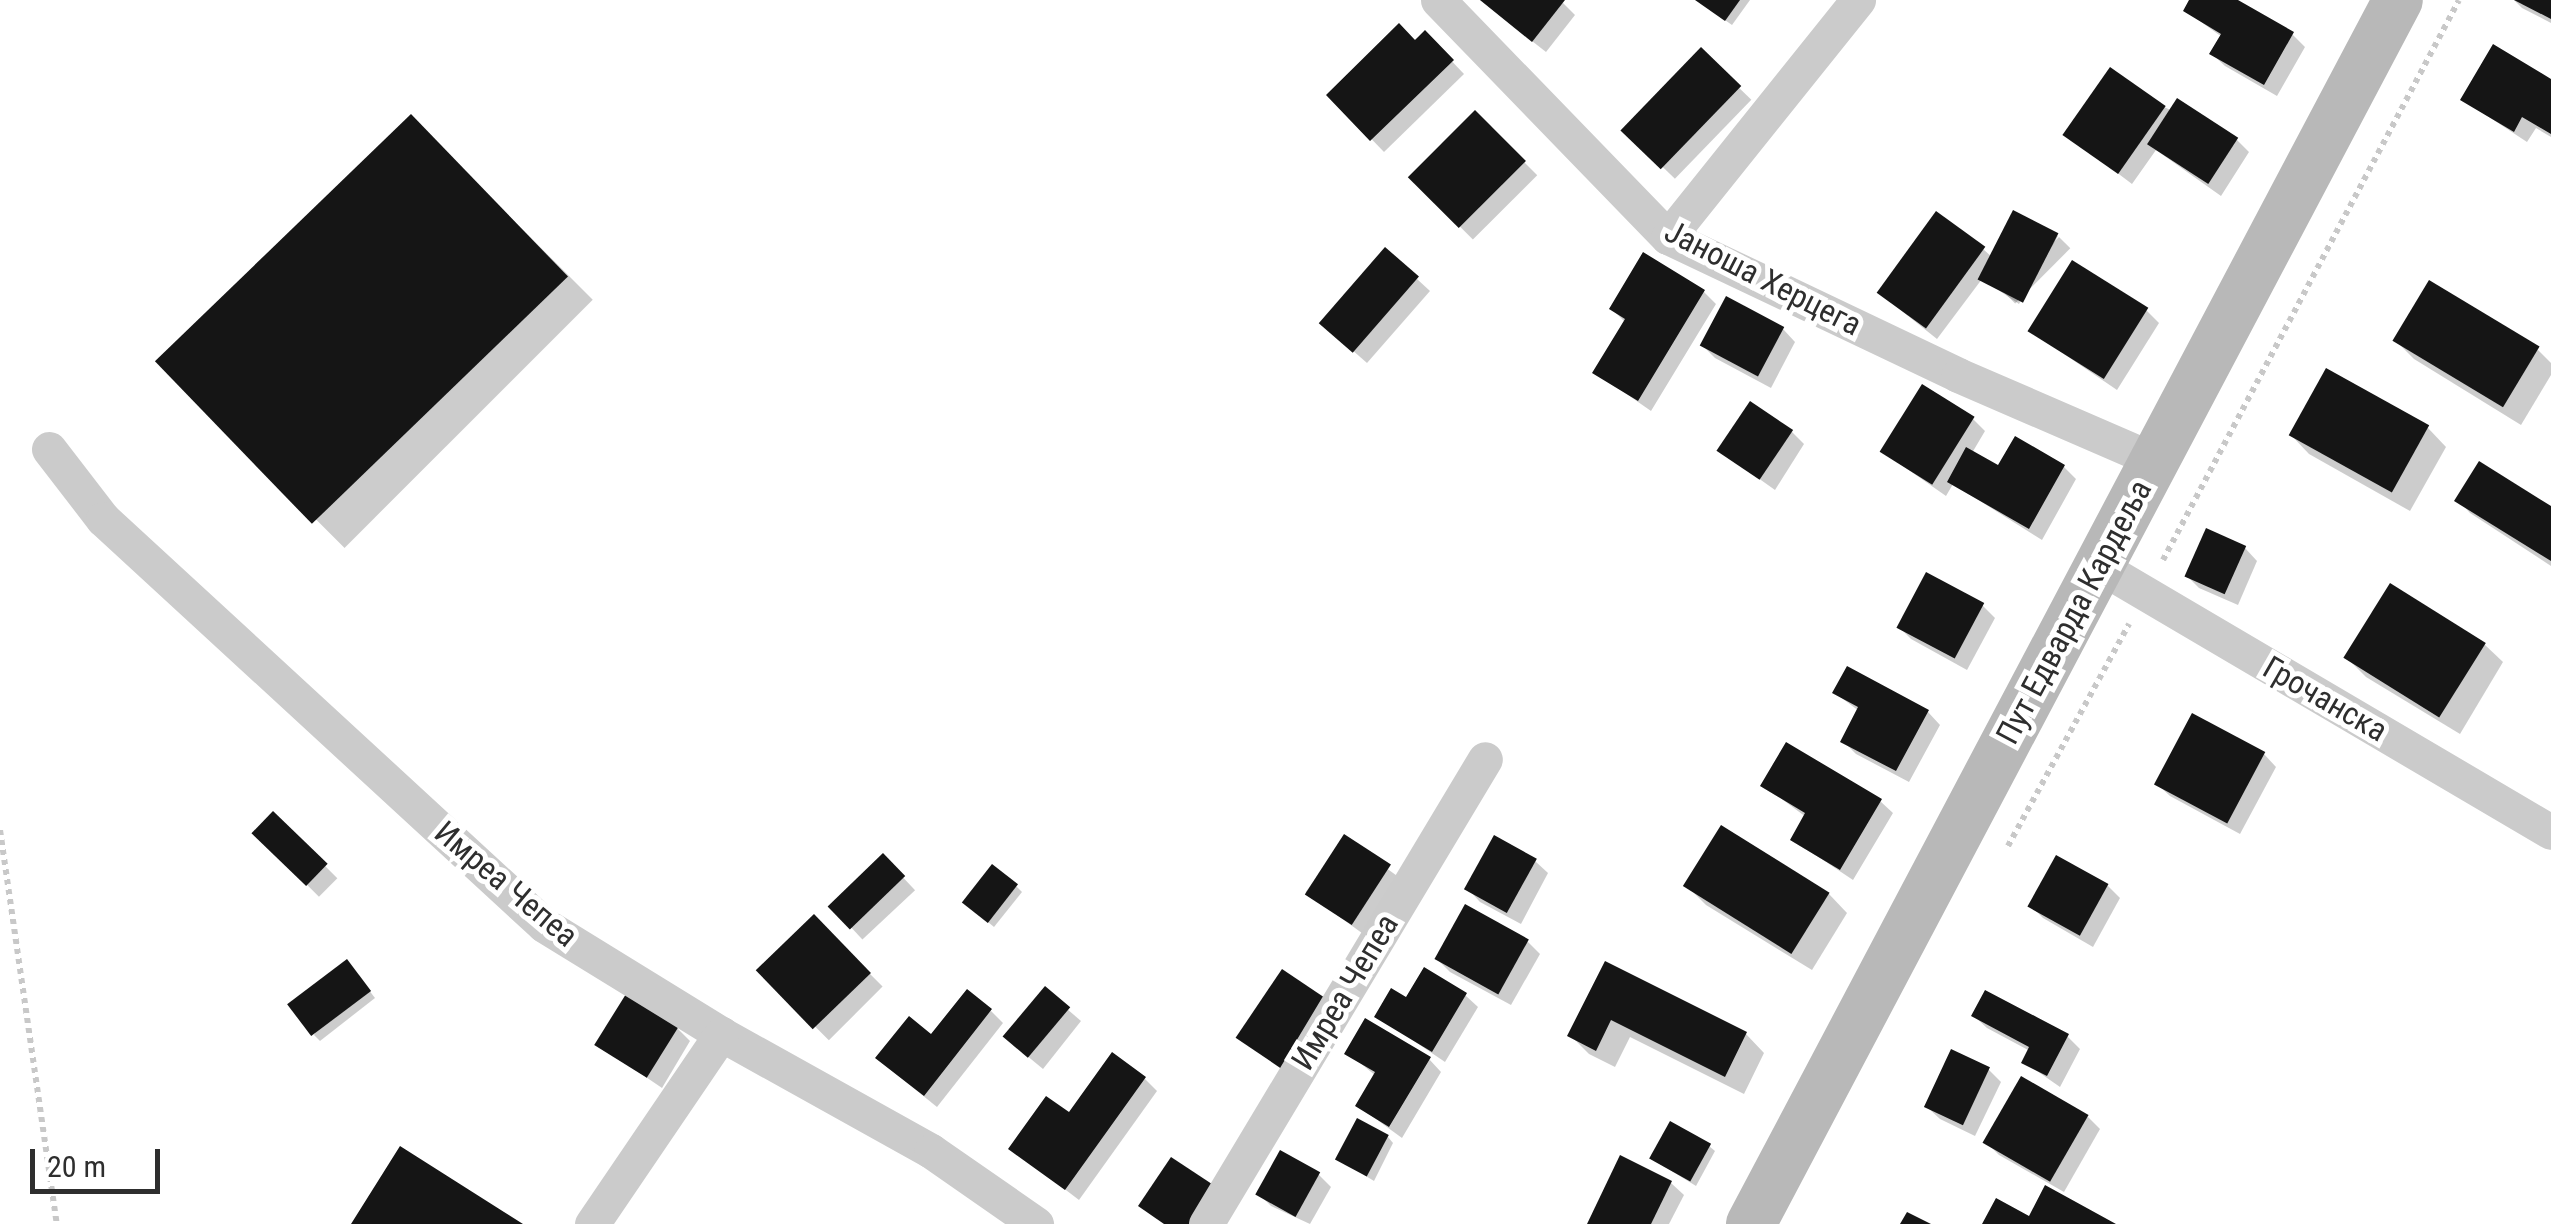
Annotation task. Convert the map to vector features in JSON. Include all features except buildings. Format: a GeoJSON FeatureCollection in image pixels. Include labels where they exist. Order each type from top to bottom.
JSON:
{"type":"FeatureCollection","features":[{"type":"Feature","properties":{"kind":"main road","name":"Пут Едварда Кардеља"},"geometry":{"type":"LineString","coordinates":[[1751,1224],[2398,0]]}},
{"type":"Feature","properties":{"kind":"street","name":"Јаноша Херцега"},"geometry":{"type":"LineString","coordinates":[[1438,0],[1668,237],[1958,375],[2154,460]]}},
{"type":"Feature","properties":{"kind":"street"},"geometry":{"type":"LineString","coordinates":[[1668,237],[1858,0]]}},
{"type":"Feature","properties":{"kind":"street","name":"Имреа Чепеа"},"geometry":{"type":"LineString","coordinates":[[50,449],[102,519],[544,925],[721,1034],[931,1151],[1036,1224]]}},
{"type":"Feature","properties":{"kind":"street","name":"Грочанска"},"geometry":{"type":"LineString","coordinates":[[2098,566],[2551,832]]}},
{"type":"Feature","properties":{"kind":"street","name":"Имреа Чепеа"},"geometry":{"type":"LineString","coordinates":[[1206,1224],[1485,760]]}},
{"type":"Feature","properties":{"kind":"street"},"geometry":{"type":"LineString","coordinates":[[592,1224],[721,1034]]}},
{"type":"Feature","properties":{"kind":"path"},"geometry":{"type":"LineString","coordinates":[[0,830],[57,1224]]}}]}
